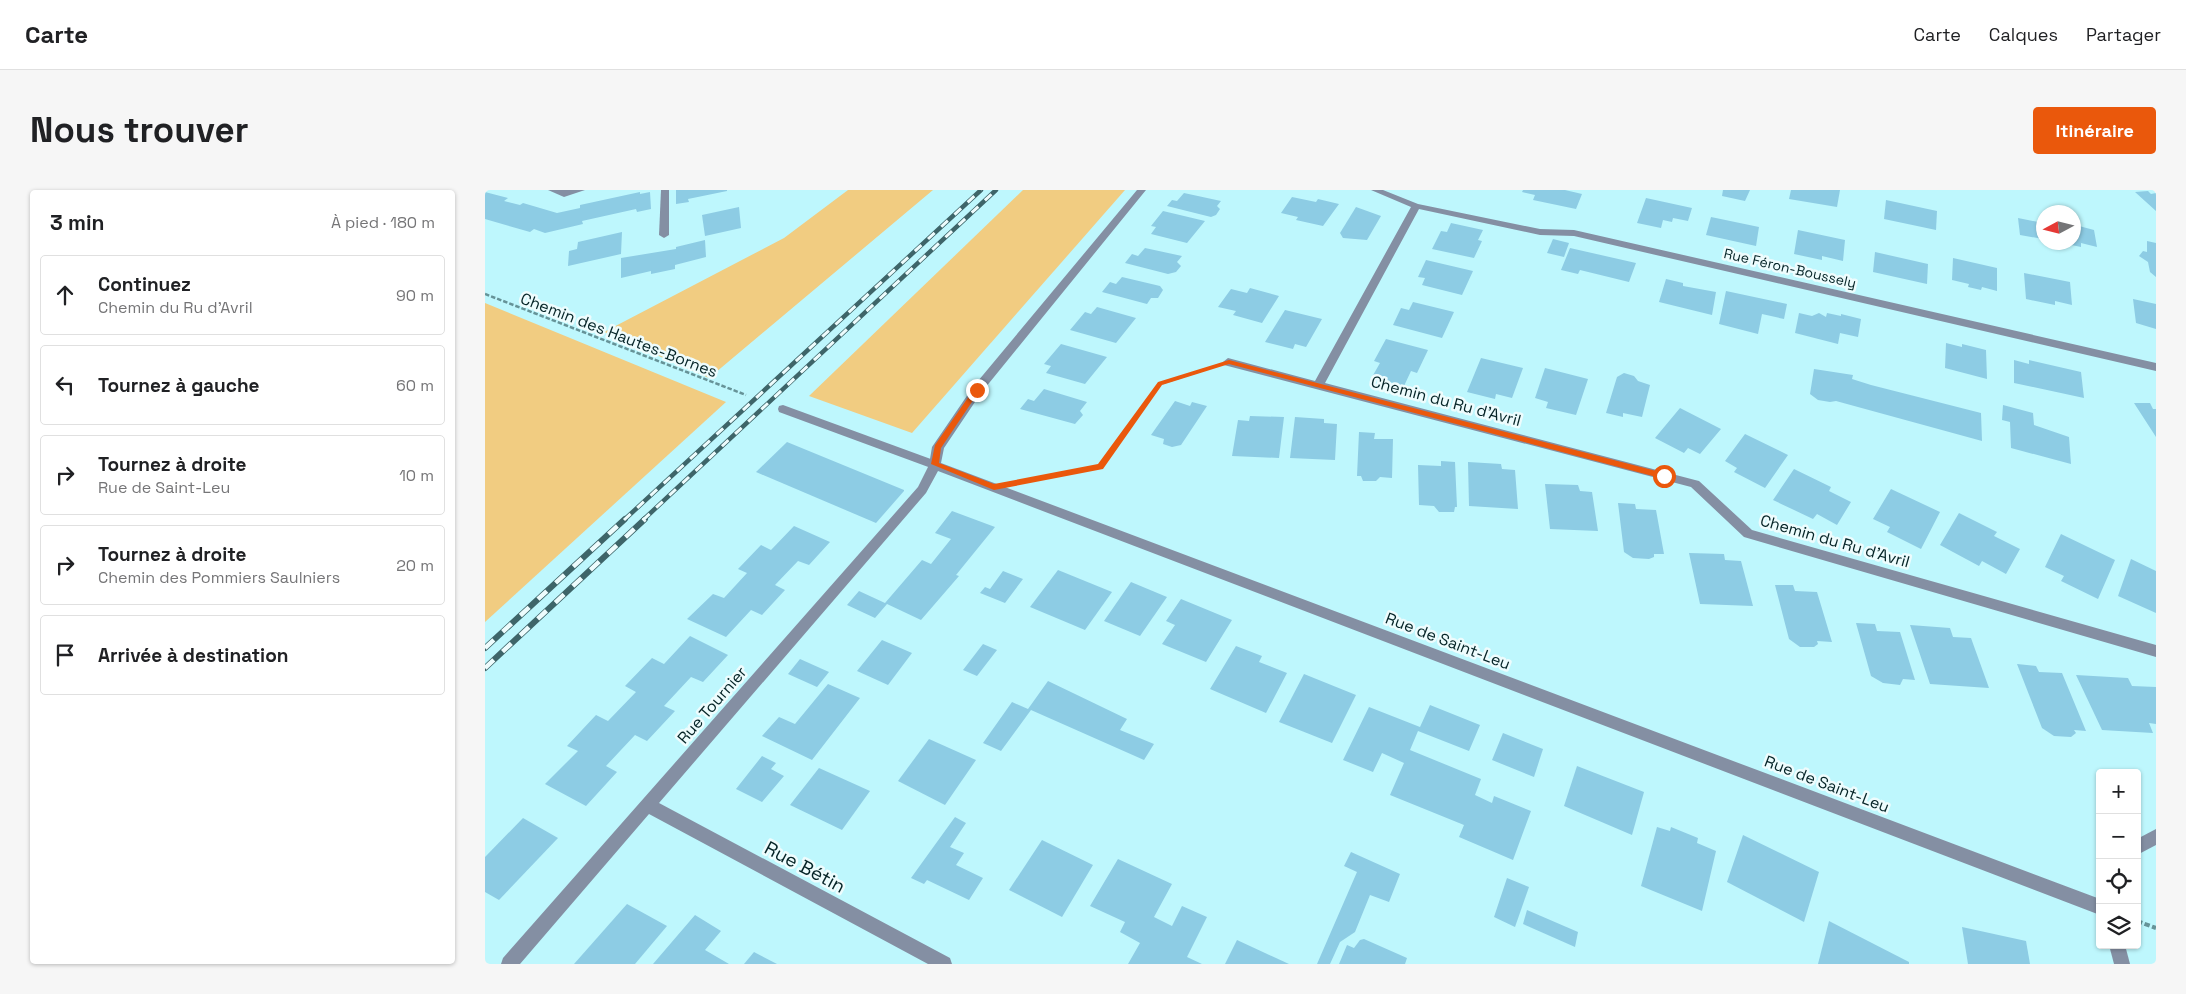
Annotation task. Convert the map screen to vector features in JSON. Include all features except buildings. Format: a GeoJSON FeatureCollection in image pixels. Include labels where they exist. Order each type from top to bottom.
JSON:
{"type":"FeatureCollection","features":[{"type":"Feature","properties":{"kind":"street"},"geometry":{"type":"LineString","coordinates":[[552,190],[564,194],[581,190]]}},
{"type":"Feature","properties":{"kind":"street"},"geometry":{"type":"LineString","coordinates":[[664,235],[665,190]]}},
{"type":"Feature","properties":{"kind":"street","name":"Rue Tournier"},"geometry":{"type":"LineString","coordinates":[[509,964],[922,490],[935,464],[938,447],[977,390],[1142,190]]}},
{"type":"Feature","properties":{"kind":"street"},"geometry":{"type":"LineString","coordinates":[[1318,386],[1416,206],[1380,190]]}},
{"type":"Feature","properties":{"kind":"street","name":"Rue Féron-Boussely"},"geometry":{"type":"LineString","coordinates":[[1416,206],[1540,232],[1581,234],[2156,367]]}},
{"type":"Feature","properties":{"kind":"street","name":"Chemin du Ru d'Avril"},"geometry":{"type":"LineString","coordinates":[[1229,362],[1695,484],[1749,534],[2156,651]]}},
{"type":"Feature","properties":{"kind":"street","name":"Rue de Saint-Leu"},"geometry":{"type":"LineString","coordinates":[[783,409],[935,464],[2096,905]]}},
{"type":"Feature","properties":{"kind":"street","name":"Rue Bétin"},"geometry":{"type":"LineString","coordinates":[[648,805],[944,964]]}},
{"type":"Feature","properties":{"kind":"street"},"geometry":{"type":"LineString","coordinates":[[2141,845],[2156,836]]}},
{"type":"Feature","properties":{"kind":"street"},"geometry":{"type":"LineString","coordinates":[[2118,949],[2122,964]]}},
{"type":"Feature","properties":{"kind":"path","name":"Chemin des Hautes-Bornes"},"geometry":{"type":"LineString","coordinates":[[485,294],[746,395]]}},
{"type":"Feature","properties":{"kind":"path"},"geometry":{"type":"LineString","coordinates":[[994,487],[1101,467],[1160,384],[1229,362]]}},
{"type":"Feature","properties":{"kind":"path"},"geometry":{"type":"LineString","coordinates":[[2141,922],[2156,928]]}},
{"type":"Feature","properties":{"kind":"shaded area"},"geometry":{"type":"Polygon","coordinates":[[[848,190],[933,190],[709,378],[604,332],[784,238],[848,190]]]}},
{"type":"Feature","properties":{"kind":"shaded area"},"geometry":{"type":"Polygon","coordinates":[[[1023,190],[1125,190],[912,433],[809,396],[1023,190]]]}},
{"type":"Feature","properties":{"kind":"shaded area"},"geometry":{"type":"Polygon","coordinates":[[[485,303],[726,402],[485,622],[485,303]]]}},
{"type":"Feature","properties":{"kind":"railway"},"geometry":{"type":"LineString","coordinates":[[624,520],[981,190]]}},
{"type":"Feature","properties":{"kind":"railway"},"geometry":{"type":"LineString","coordinates":[[643,520],[996,190]]}},
{"type":"Feature","properties":{"kind":"railway"},"geometry":{"type":"LineString","coordinates":[[485,648],[625,519]]}},
{"type":"Feature","properties":{"kind":"railway"},"geometry":{"type":"LineString","coordinates":[[485,668],[645,519]]}},
{"type":"Feature","properties":{"kind":"route"},"geometry":{"type":"LineString","coordinates":[[977,390],[938,447],[935,464],[994,487],[1101,467],[1160,384],[1229,362],[1664,476]]}}]}
